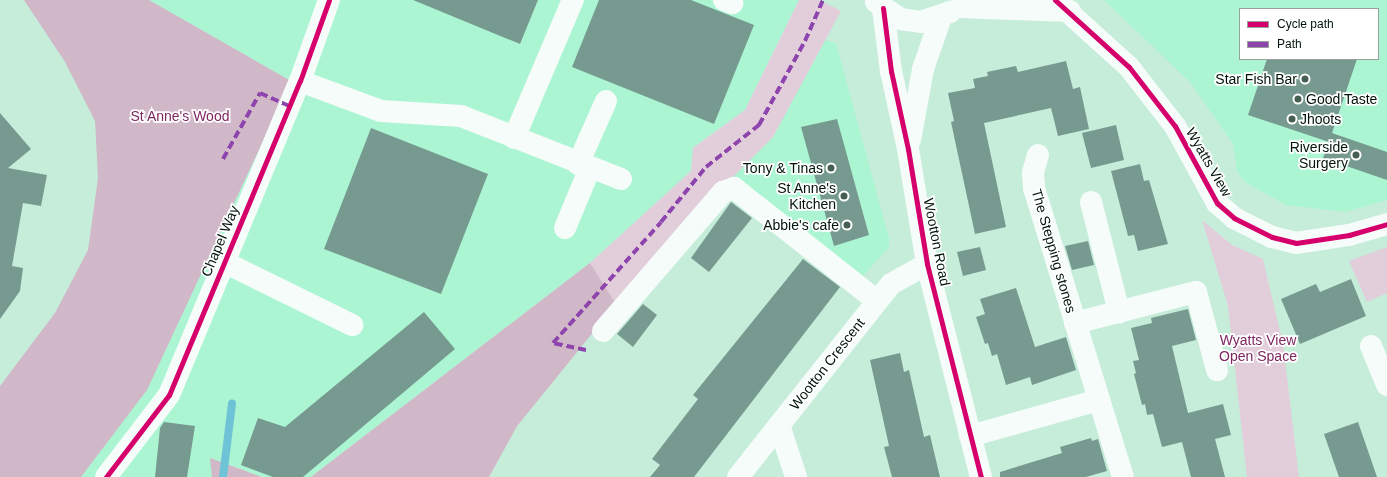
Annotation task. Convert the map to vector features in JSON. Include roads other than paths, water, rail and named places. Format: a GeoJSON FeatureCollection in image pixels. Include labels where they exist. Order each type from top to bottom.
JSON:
{"type":"FeatureCollection","features":[{"type":"Feature","properties":{"kind":"street","name":"Chapel Way"},"geometry":{"type":"LineString","coordinates":[[106,477],[169,395],[300,81],[329,0]]}},
{"type":"Feature","properties":{"kind":"street"},"geometry":{"type":"LineString","coordinates":[[514,138],[573,0]]}},
{"type":"Feature","properties":{"kind":"street"},"geometry":{"type":"LineString","coordinates":[[878,4],[900,19],[920,22],[941,17],[962,3]]}},
{"type":"Feature","properties":{"kind":"street","name":"Wyatts View"},"geometry":{"type":"LineString","coordinates":[[962,3],[1062,6],[1129,68],[1175,126],[1218,203],[1234,218],[1272,237],[1296,243],[1349,235],[1387,224]]}},
{"type":"Feature","properties":{"kind":"street","name":"Wootton Road"},"geometry":{"type":"LineString","coordinates":[[878,4],[908,149],[927,264],[981,477]]}},
{"type":"Feature","properties":{"kind":"street","name":"Wootton Road"},"geometry":{"type":"LineString","coordinates":[[908,149],[923,69],[941,17]]}},
{"type":"Feature","properties":{"kind":"street"},"geometry":{"type":"LineString","coordinates":[[300,81],[381,111],[461,116],[584,166],[621,179]]}},
{"type":"Feature","properties":{"kind":"street"},"geometry":{"type":"LineString","coordinates":[[565,228],[606,101]]}},
{"type":"Feature","properties":{"kind":"street","name":"The Stepping stones"},"geometry":{"type":"LineString","coordinates":[[1038,155],[1033,174],[1034,188],[1075,324],[1124,477]]}},
{"type":"Feature","properties":{"kind":"street"},"geometry":{"type":"LineString","coordinates":[[603,331],[723,192],[734,188],[877,301]]}},
{"type":"Feature","properties":{"kind":"street"},"geometry":{"type":"LineString","coordinates":[[1091,202],[1119,312]]}},
{"type":"Feature","properties":{"kind":"street"},"geometry":{"type":"LineString","coordinates":[[224,262],[352,325]]}},
{"type":"Feature","properties":{"kind":"street","name":"Wootton Crescent"},"geometry":{"type":"LineString","coordinates":[[738,477],[891,284],[927,264]]}},
{"type":"Feature","properties":{"kind":"street","name":"The Stepping stones"},"geometry":{"type":"LineString","coordinates":[[1075,324],[1196,292],[1217,370]]}},
{"type":"Feature","properties":{"kind":"street"},"geometry":{"type":"LineString","coordinates":[[1371,346],[1387,385]]}},
{"type":"Feature","properties":{"kind":"street"},"geometry":{"type":"LineString","coordinates":[[970,436],[1099,400]]}},
{"type":"Feature","properties":{"kind":"street"},"geometry":{"type":"LineString","coordinates":[[779,425],[796,477]]}},
{"type":"Feature","properties":{"kind":"waterway"},"geometry":{"type":"LineString","coordinates":[[223,477],[232,404]]}},
{"type":"Feature","properties":{"kind":"place","name":"Star Fish Bar"},"geometry":{"type":"Point","coordinates":[1305,79]}},
{"type":"Feature","properties":{"kind":"place","name":"Good Taste"},"geometry":{"type":"Point","coordinates":[1298,99]}},
{"type":"Feature","properties":{"kind":"place","name":"Jhoots"},"geometry":{"type":"Point","coordinates":[1292,119]}},
{"type":"Feature","properties":{"kind":"place","name":"Riverside Surgery"},"geometry":{"type":"Point","coordinates":[1356,155]}},
{"type":"Feature","properties":{"kind":"place","name":"Tony & Tinas"},"geometry":{"type":"Point","coordinates":[831,168]}},
{"type":"Feature","properties":{"kind":"place","name":"St Anne's Kitchen"},"geometry":{"type":"Point","coordinates":[844,196]}},
{"type":"Feature","properties":{"kind":"place","name":"Abbie's cafe"},"geometry":{"type":"Point","coordinates":[847,225]}},
{"type":"Feature","properties":{"kind":"park label","name":"St Anne's Wood"},"geometry":{"type":"Point","coordinates":[180,116]}},
{"type":"Feature","properties":{"kind":"park label","name":"Wyatts View Open Space"},"geometry":{"type":"Point","coordinates":[1258,348]}}]}
